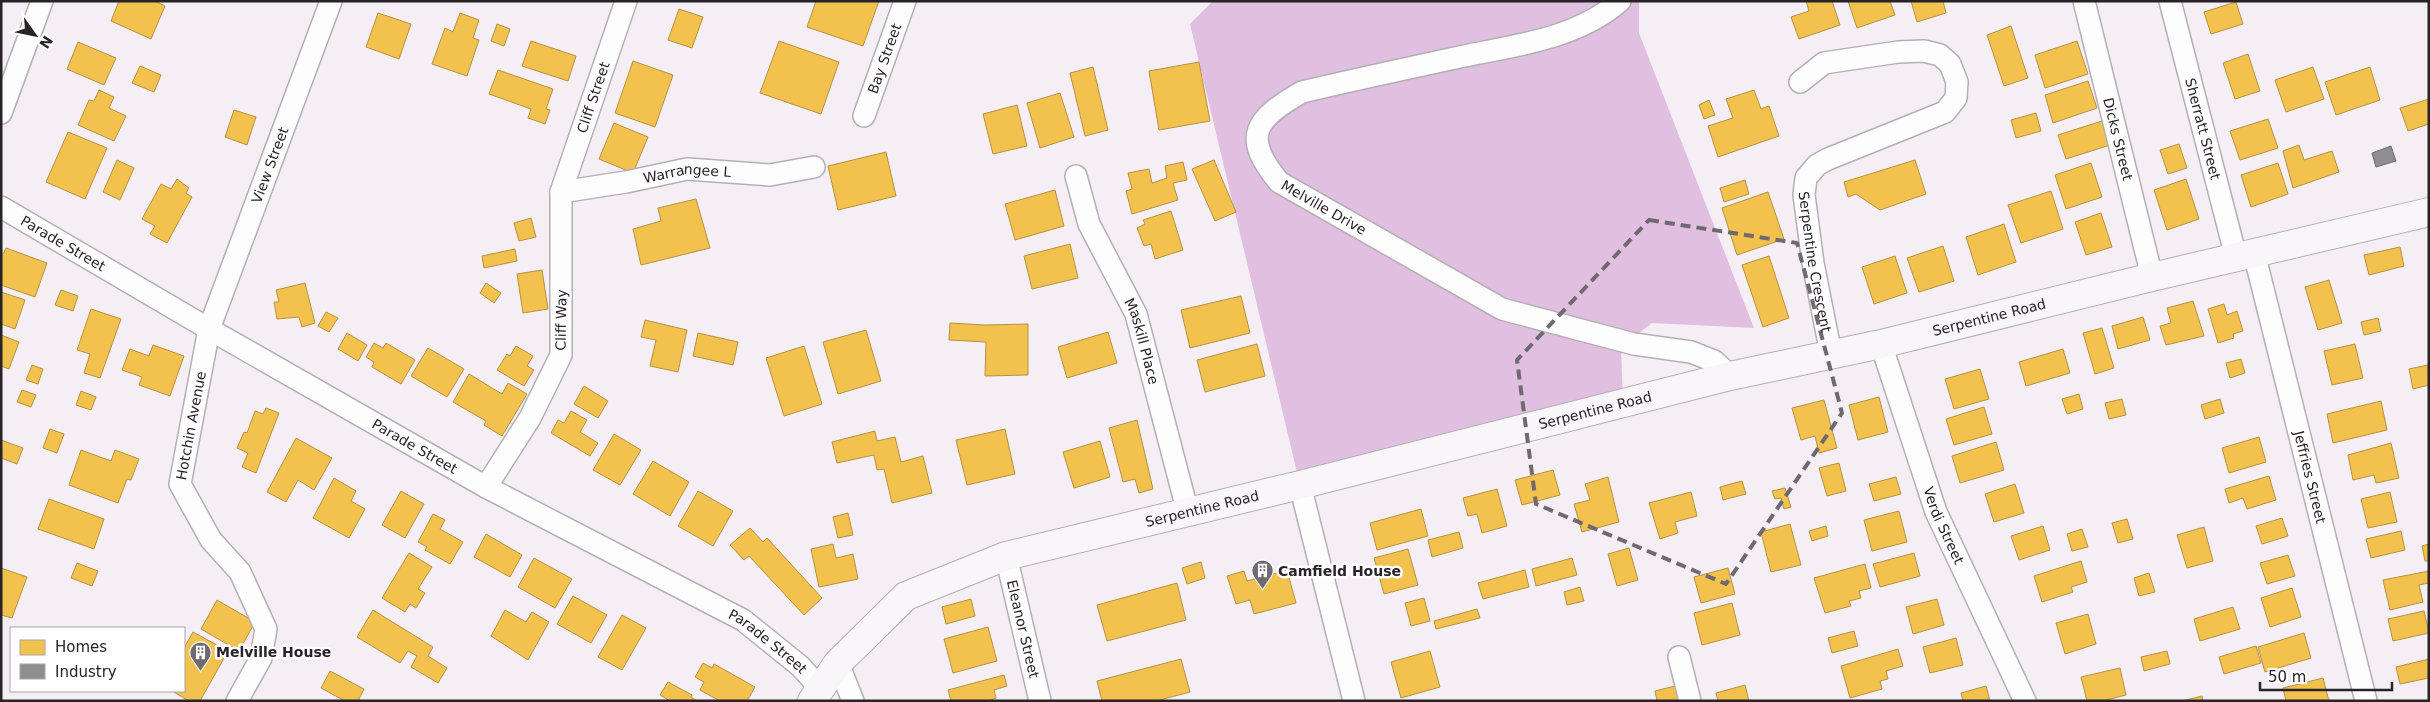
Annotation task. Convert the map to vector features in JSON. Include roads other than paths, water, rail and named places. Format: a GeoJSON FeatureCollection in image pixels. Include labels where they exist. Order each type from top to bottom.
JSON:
{"type":"FeatureCollection","features":[{"type":"Feature","properties":{"kind":"street"},"geometry":{"type":"LineString","coordinates":[[1,114],[42,1]]}},
{"type":"Feature","properties":{"kind":"street","name":"View Street"},"geometry":{"type":"LineString","coordinates":[[209,329],[331,1]]}},
{"type":"Feature","properties":{"kind":"street","name":"Cliff Street"},"geometry":{"type":"LineString","coordinates":[[561,192],[626,1]]}},
{"type":"Feature","properties":{"kind":"street","name":"Bay Street"},"geometry":{"type":"LineString","coordinates":[[864,116],[904,1]]}},
{"type":"Feature","properties":{"kind":"street","name":"Melville Drive"},"geometry":{"type":"LineString","coordinates":[[1620,1],[1599,16],[1568,31],[1528,42],[1302,92],[1275,107],[1264,120],[1256,136],[1262,162],[1279,182],[1502,309],[1634,344],[1691,352],[1714,361],[1730,376]]}},
{"type":"Feature","properties":{"kind":"street","name":"Dicks Street"},"geometry":{"type":"LineString","coordinates":[[2084,1],[2152,277]]}},
{"type":"Feature","properties":{"kind":"street","name":"Sherratt Street"},"geometry":{"type":"LineString","coordinates":[[2170,1],[2245,255]]}},
{"type":"Feature","properties":{"kind":"street","name":"Serpentine Crescent"},"geometry":{"type":"LineString","coordinates":[[1800,82],[1824,63],[1898,52],[1924,51],[1940,55],[1950,64],[1957,82],[1956,98],[1945,112],[1828,159],[1817,165],[1806,178],[1804,195],[1813,263],[1831,354]]}},
{"type":"Feature","properties":{"kind":"street","name":"Warrangee L"},"geometry":{"type":"LineString","coordinates":[[561,192],[626,182],[687,169],[770,175],[814,167]]}},
{"type":"Feature","properties":{"kind":"street","name":"Maskill Place"},"geometry":{"type":"LineString","coordinates":[[1076,176],[1090,224],[1136,314],[1188,513]]}},
{"type":"Feature","properties":{"kind":"street","name":"Cliff Way"},"geometry":{"type":"LineString","coordinates":[[486,487],[530,418],[562,355],[561,192]]}},
{"type":"Feature","properties":{"kind":"street","name":"Parade Street"},"geometry":{"type":"LineString","coordinates":[[1,207],[209,329],[486,487],[743,620],[800,666],[816,695]]}},
{"type":"Feature","properties":{"kind":"street","name":"Serpentine Road"},"geometry":{"type":"LineString","coordinates":[[816,695],[838,663],[906,596],[1006,556],[1300,486],[1730,376],[1881,344],[2152,277],[2429,212]]}},
{"type":"Feature","properties":{"kind":"street","name":"Jeffries Street"},"geometry":{"type":"LineString","coordinates":[[2245,255],[2366,701]]}},
{"type":"Feature","properties":{"kind":"street","name":"Hotchin Avenue"},"geometry":{"type":"LineString","coordinates":[[209,329],[180,484],[211,540],[240,572],[266,629],[261,658],[237,701]]}},
{"type":"Feature","properties":{"kind":"street","name":"Verdi Street"},"geometry":{"type":"LineString","coordinates":[[1881,344],[1936,512],[2025,701]]}},
{"type":"Feature","properties":{"kind":"street"},"geometry":{"type":"LineString","coordinates":[[1300,486],[1354,701]]}},
{"type":"Feature","properties":{"kind":"street","name":"Eleanor Street"},"geometry":{"type":"LineString","coordinates":[[1006,556],[1040,701]]}},
{"type":"Feature","properties":{"kind":"street"},"geometry":{"type":"LineString","coordinates":[[1680,657],[1690,701]]}},
{"type":"Feature","properties":{"kind":"street"},"geometry":{"type":"LineString","coordinates":[[838,663],[854,701]]}},
{"type":"Feature","properties":{"kind":"place","name":"Camfield House"},"geometry":{"type":"Point","coordinates":[1262,590]}},
{"type":"Feature","properties":{"kind":"place","name":"Melville House"},"geometry":{"type":"Point","coordinates":[200,671]}}]}
